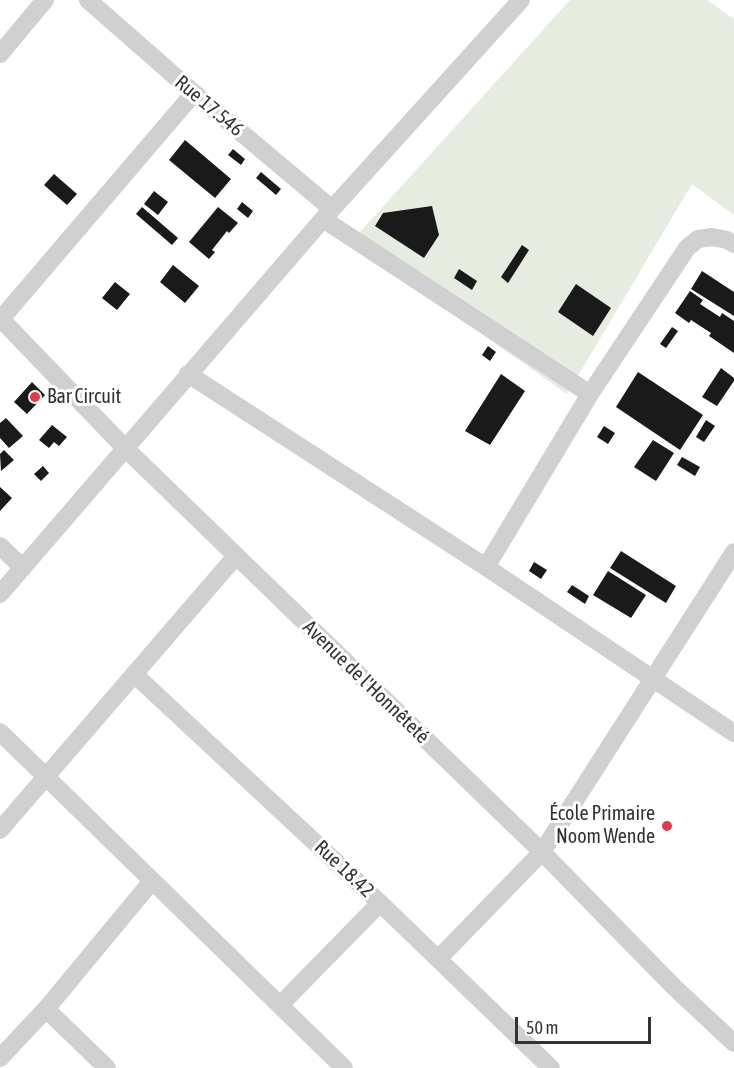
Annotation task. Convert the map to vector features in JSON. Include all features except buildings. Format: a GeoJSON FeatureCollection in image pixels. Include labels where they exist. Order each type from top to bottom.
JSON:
{"type":"FeatureCollection","features":[{"type":"Feature","properties":{"kind":"street"},"geometry":{"type":"LineString","coordinates":[[0,54],[45,0]]}},
{"type":"Feature","properties":{"kind":"street","name":"Rue 17.546"},"geometry":{"type":"LineString","coordinates":[[88,0],[327,214],[590,394]]}},
{"type":"Feature","properties":{"kind":"street"},"geometry":{"type":"LineString","coordinates":[[0,594],[327,214],[521,0]]}},
{"type":"Feature","properties":{"kind":"street"},"geometry":{"type":"LineString","coordinates":[[1,319],[194,93]]}},
{"type":"Feature","properties":{"kind":"street"},"geometry":{"type":"LineString","coordinates":[[486,567],[590,394],[687,248],[698,239],[712,237],[728,240],[734,244]]}},
{"type":"Feature","properties":{"kind":"street","name":"Avenue de l'Honnêteté"},"geometry":{"type":"LineString","coordinates":[[1,319],[125,448],[542,852],[674,987],[734,1043]]}},
{"type":"Feature","properties":{"kind":"street"},"geometry":{"type":"LineString","coordinates":[[188,374],[486,567],[734,733]]}},
{"type":"Feature","properties":{"kind":"street"},"geometry":{"type":"LineString","coordinates":[[0,546],[22,568]]}},
{"type":"Feature","properties":{"kind":"street"},"geometry":{"type":"LineString","coordinates":[[439,958],[542,852],[734,552]]}},
{"type":"Feature","properties":{"kind":"street"},"geometry":{"type":"LineString","coordinates":[[0,830],[236,556]]}},
{"type":"Feature","properties":{"kind":"street","name":"Rue 18.42"},"geometry":{"type":"LineString","coordinates":[[134,674],[439,958],[551,1068]]}},
{"type":"Feature","properties":{"kind":"street"},"geometry":{"type":"LineString","coordinates":[[0,732],[345,1068]]}},
{"type":"Feature","properties":{"kind":"street"},"geometry":{"type":"LineString","coordinates":[[0,1058],[46,1009],[152,881]]}},
{"type":"Feature","properties":{"kind":"street"},"geometry":{"type":"LineString","coordinates":[[280,1005],[380,903]]}},
{"type":"Feature","properties":{"kind":"street"},"geometry":{"type":"LineString","coordinates":[[46,1009],[107,1068]]}},
{"type":"Feature","properties":{"kind":"shaded area"},"geometry":{"type":"Polygon","coordinates":[[[570,0],[707,0],[734,19],[734,215],[692,184],[567,394],[351,242],[570,0]]]}},
{"type":"Feature","properties":{"kind":"place","name":"Bar Circuit"},"geometry":{"type":"Point","coordinates":[35,397]}},
{"type":"Feature","properties":{"kind":"place","name":"École Primaire Noom Wende"},"geometry":{"type":"Point","coordinates":[667,826]}}]}
